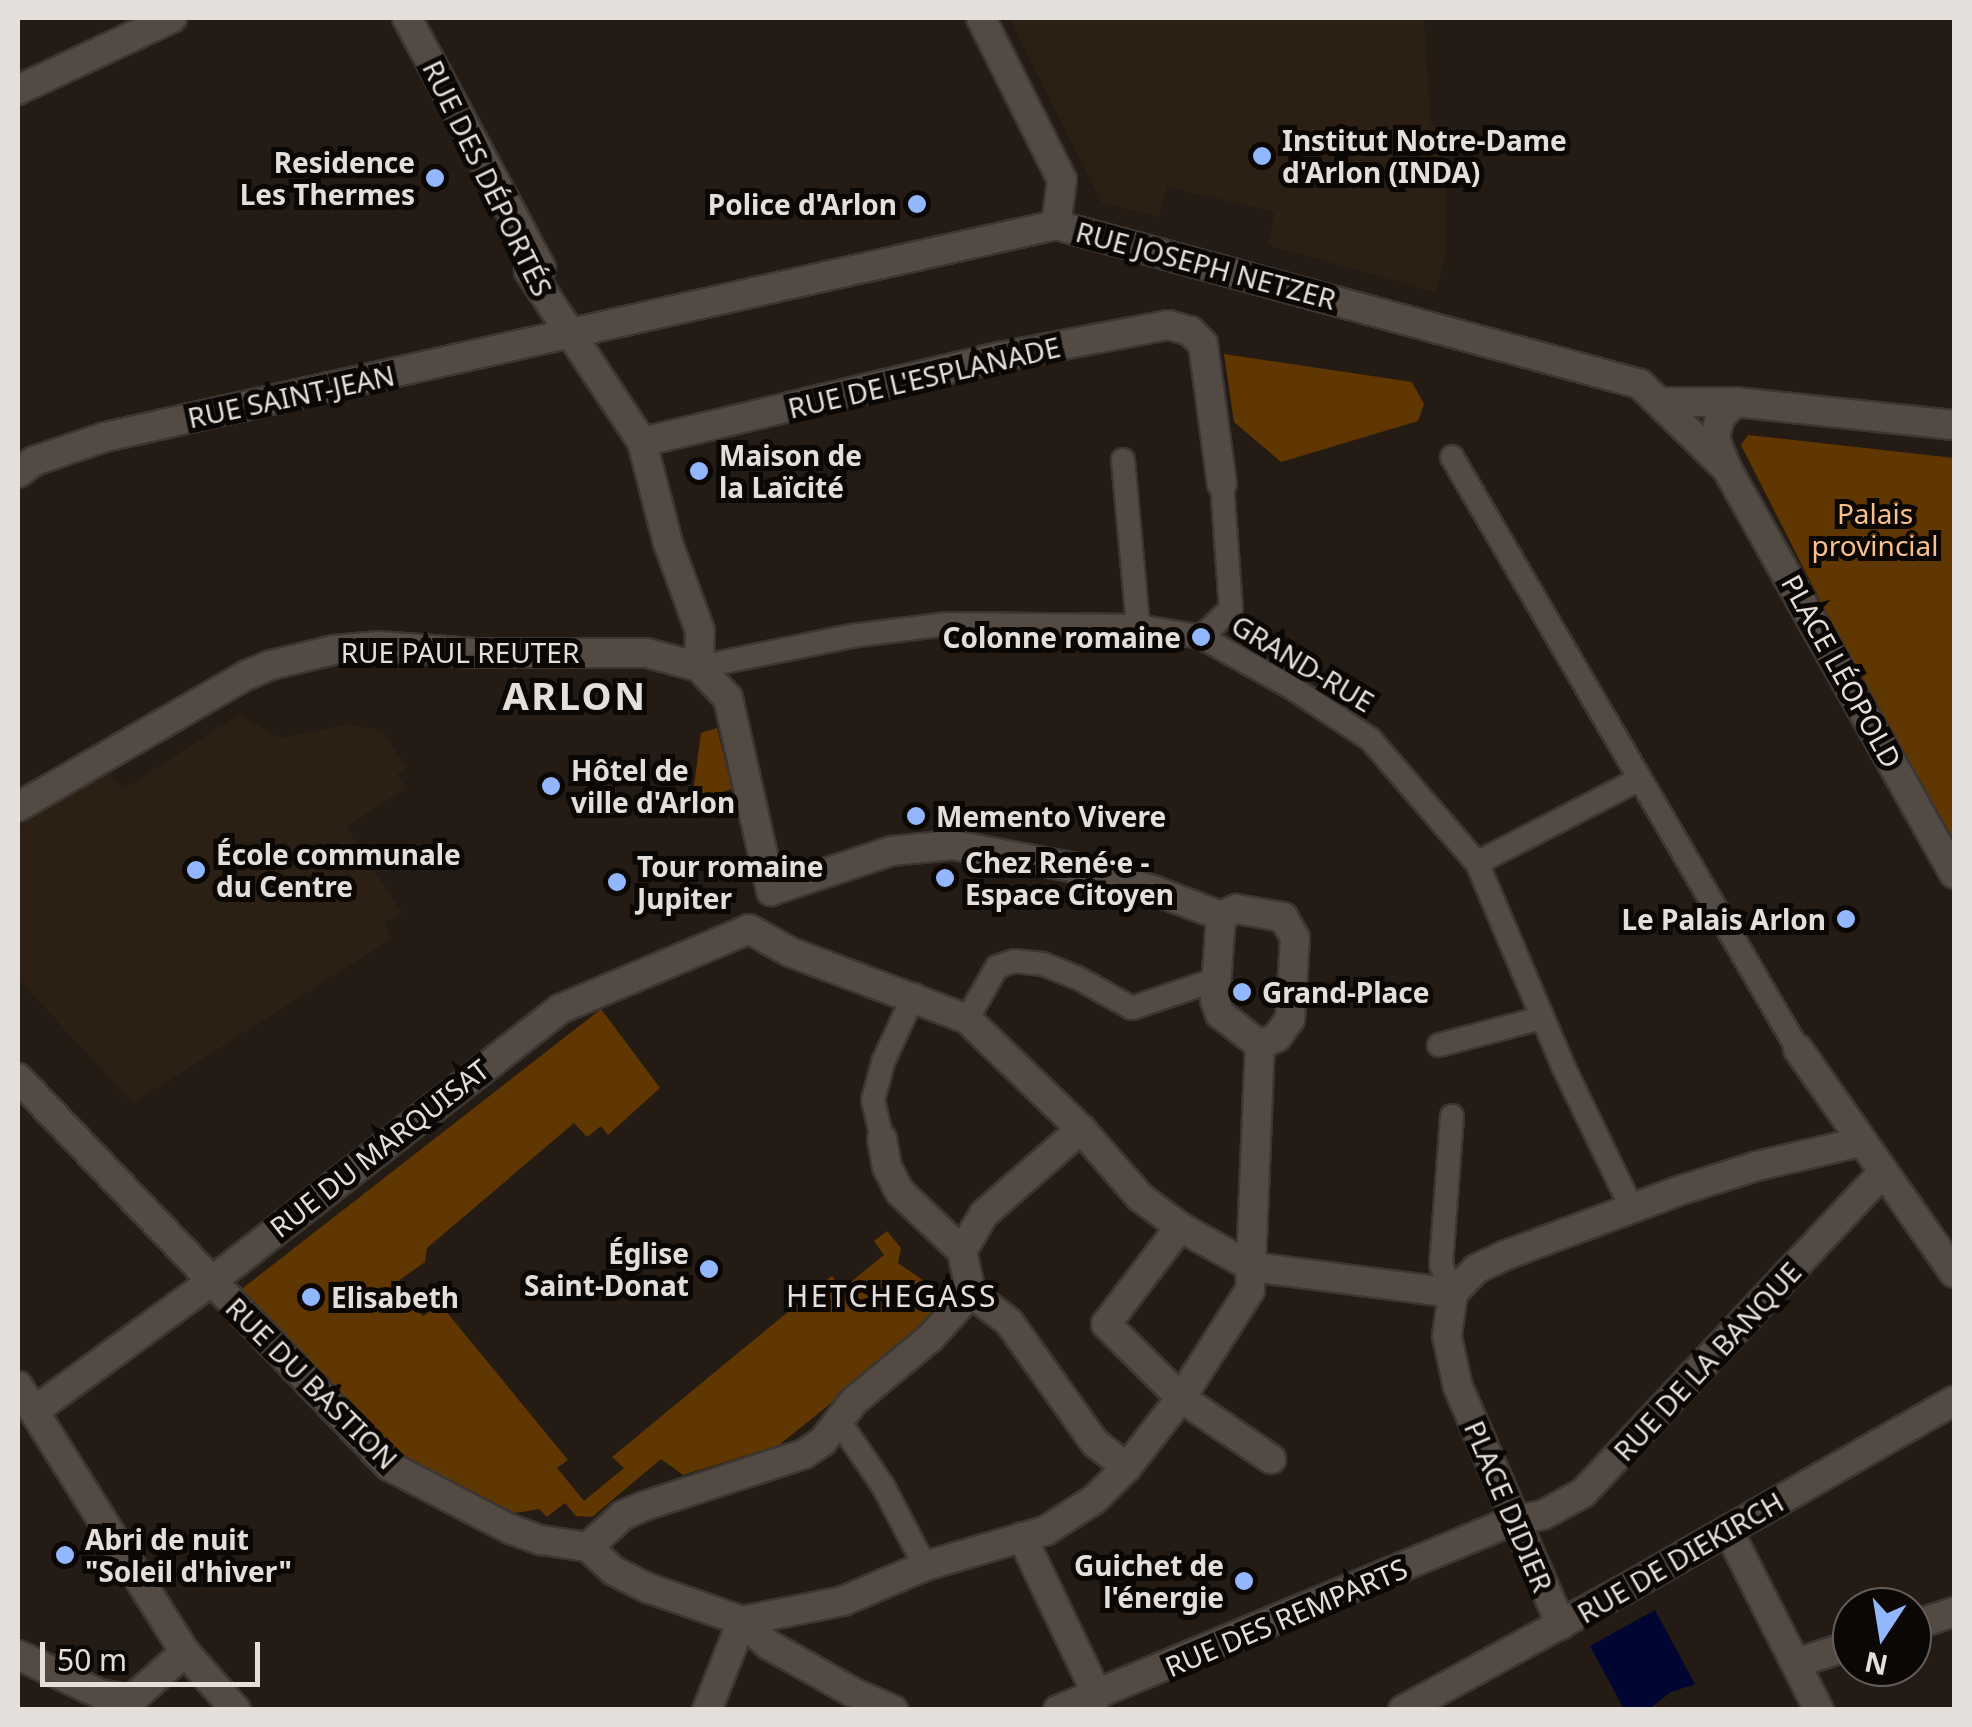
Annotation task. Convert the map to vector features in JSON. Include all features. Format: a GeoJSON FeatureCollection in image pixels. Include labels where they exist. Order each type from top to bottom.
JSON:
{"type":"FeatureCollection","features":[{"type":"Feature","properties":{"kind":"street"},"geometry":{"type":"LineString","coordinates":[[18,90],[172,18]]}},
{"type":"Feature","properties":{"kind":"street","name":"RUE DES DÉPORTÉS"},"geometry":{"type":"LineString","coordinates":[[407,18],[530,252],[530,271],[642,442],[668,542],[700,630],[699,667]]}},
{"type":"Feature","properties":{"kind":"street"},"geometry":{"type":"LineString","coordinates":[[980,18],[1062,180],[1056,225]]}},
{"type":"Feature","properties":{"kind":"street","name":"RUE JOSEPH NETZER"},"geometry":{"type":"LineString","coordinates":[[570,335],[1056,225],[1613,374],[1640,384],[1727,469]]}},
{"type":"Feature","properties":{"kind":"street","name":"RUE JOSEPH NETZER"},"geometry":{"type":"LineString","coordinates":[[530,252],[564,303],[587,318],[626,322]]}},
{"type":"Feature","properties":{"kind":"street","name":"RUE DE L'ESPLANADE"},"geometry":{"type":"LineString","coordinates":[[642,442],[999,357],[1168,325],[1204,334],[1222,484]]}},
{"type":"Feature","properties":{"kind":"street","name":"RUE SAINT-JEAN"},"geometry":{"type":"LineString","coordinates":[[18,473],[34,461],[105,437],[570,335]]}},
{"type":"Feature","properties":{"kind":"street"},"geometry":{"type":"LineString","coordinates":[[1660,402],[1734,402],[1954,425]]}},
{"type":"Feature","properties":{"kind":"street"},"geometry":{"type":"LineString","coordinates":[[1727,469],[1716,438],[1720,417],[1734,402]]}},
{"type":"Feature","properties":{"kind":"street"},"geometry":{"type":"LineString","coordinates":[[1452,457],[1798,1049],[1954,1273]]}},
{"type":"Feature","properties":{"kind":"street"},"geometry":{"type":"LineString","coordinates":[[1123,460],[1138,626]]}},
{"type":"Feature","properties":{"kind":"street","name":"PLACE LÉOPOLD"},"geometry":{"type":"LineString","coordinates":[[1727,469],[1954,874]]}},
{"type":"Feature","properties":{"kind":"street"},"geometry":{"type":"LineString","coordinates":[[1201,637],[1231,609],[1232,570],[1222,484]]}},
{"type":"Feature","properties":{"kind":"street","name":"GRAND-RUE"},"geometry":{"type":"LineString","coordinates":[[699,667],[851,636],[948,624],[1138,626],[1201,637],[1291,687],[1370,739],[1477,863],[1541,1018],[1632,1209]]}},
{"type":"Feature","properties":{"kind":"street","name":"RUE PAUL REUTER"},"geometry":{"type":"LineString","coordinates":[[18,808],[248,675],[334,650],[378,646],[474,653],[647,653],[699,667]]}},
{"type":"Feature","properties":{"kind":"street"},"geometry":{"type":"LineString","coordinates":[[699,667],[728,698],[771,891],[750,930],[790,952],[914,995],[967,1018],[1081,1130],[1140,1197],[1180,1227],[1252,1267],[1453,1293]]}},
{"type":"Feature","properties":{"kind":"street"},"geometry":{"type":"LineString","coordinates":[[1477,863],[1640,779]]}},
{"type":"Feature","properties":{"kind":"street"},"geometry":{"type":"LineString","coordinates":[[771,891],[891,851],[953,845],[1088,872],[1221,916],[1236,910],[1283,917],[1295,938],[1290,1019],[1277,1036],[1260,1046]]}},
{"type":"Feature","properties":{"kind":"street"},"geometry":{"type":"LineString","coordinates":[[1221,916],[1216,980],[1220,1014],[1260,1046]]}},
{"type":"Feature","properties":{"kind":"street","name":"RUE DU MARQUISAT"},"geometry":{"type":"LineString","coordinates":[[34,1411],[212,1281],[560,1009],[750,930]]}},
{"type":"Feature","properties":{"kind":"street"},"geometry":{"type":"LineString","coordinates":[[967,1018],[997,967],[1014,961],[1060,970],[1132,1008],[1216,980]]}},
{"type":"Feature","properties":{"kind":"street"},"geometry":{"type":"LineString","coordinates":[[914,995],[883,1062],[874,1100],[887,1168],[900,1192],[962,1251],[971,1293],[1009,1322],[1095,1443],[1127,1467]]}},
{"type":"Feature","properties":{"kind":"street"},"geometry":{"type":"LineString","coordinates":[[1439,1045],[1541,1018]]}},
{"type":"Feature","properties":{"kind":"street"},"geometry":{"type":"LineString","coordinates":[[742,1621],[843,1601],[925,1566],[1022,1538],[1066,1519],[1095,1499],[1127,1467],[1181,1398],[1250,1290],[1260,1046]]}},
{"type":"Feature","properties":{"kind":"street","name":"RUE DU BASTION"},"geometry":{"type":"LineString","coordinates":[[18,1078],[388,1466],[510,1528],[541,1540],[588,1547],[614,1570],[648,1588],[742,1621]]}},
{"type":"Feature","properties":{"kind":"street"},"geometry":{"type":"LineString","coordinates":[[1452,1116],[1441,1265],[1453,1293]]}},
{"type":"Feature","properties":{"kind":"street"},"geometry":{"type":"LineString","coordinates":[[962,1251],[984,1214],[1081,1130]]}},
{"type":"Feature","properties":{"kind":"street"},"geometry":{"type":"LineString","coordinates":[[1453,1293],[1476,1269],[1506,1254],[1757,1166],[1860,1142]]}},
{"type":"Feature","properties":{"kind":"street","name":"RUE DE LA BANQUE"},"geometry":{"type":"LineString","coordinates":[[1514,1520],[1543,1514],[1583,1493],[1882,1174]]}},
{"type":"Feature","properties":{"kind":"street"},"geometry":{"type":"LineString","coordinates":[[1180,1227],[1106,1324],[1181,1398],[1271,1459]]}},
{"type":"Feature","properties":{"kind":"street"},"geometry":{"type":"LineString","coordinates":[[588,1547],[624,1515],[644,1506],[804,1454],[854,1401],[930,1338],[971,1293]]}},
{"type":"Feature","properties":{"kind":"street","name":"PLACE DIDIER"},"geometry":{"type":"LineString","coordinates":[[1453,1293],[1446,1336],[1458,1388],[1561,1624]]}},
{"type":"Feature","properties":{"kind":"street"},"geometry":{"type":"LineString","coordinates":[[18,1386],[186,1652],[236,1710]]}},
{"type":"Feature","properties":{"kind":"street","name":"RUE DE DIEKIRCH"},"geometry":{"type":"LineString","coordinates":[[1403,1710],[1954,1401]]}},
{"type":"Feature","properties":{"kind":"street"},"geometry":{"type":"LineString","coordinates":[[838,1421],[883,1486],[925,1566]]}},
{"type":"Feature","properties":{"kind":"street","name":"RUE DES REMPARTS"},"geometry":{"type":"LineString","coordinates":[[1058,1710],[1514,1520]]}},
{"type":"Feature","properties":{"kind":"street"},"geometry":{"type":"LineString","coordinates":[[1728,1530],[1819,1710]]}},
{"type":"Feature","properties":{"kind":"street"},"geometry":{"type":"LineString","coordinates":[[1022,1538],[1098,1696]]}},
{"type":"Feature","properties":{"kind":"street"},"geometry":{"type":"LineString","coordinates":[[707,1710],[742,1621]]}},
{"type":"Feature","properties":{"kind":"street"},"geometry":{"type":"LineString","coordinates":[[742,1621],[769,1646],[893,1710]]}},
{"type":"Feature","properties":{"kind":"street"},"geometry":{"type":"LineString","coordinates":[[1796,1663],[1832,1651]]}},
{"type":"Feature","properties":{"kind":"street"},"geometry":{"type":"LineString","coordinates":[[18,1656],[100,1694],[131,1700],[186,1652]]}},
{"type":"Feature","properties":{"kind":"shaded area","name":"Institut Notre-Dame d'Arlon (INDA)"},"geometry":{"type":"Polygon","coordinates":[[[1009,18],[1424,18],[1431,125],[1447,125],[1446,254],[1435,292],[1267,245],[1275,212],[1167,187],[1159,217],[1102,203],[1009,18]]]}},
{"type":"Feature","properties":{"kind":"shaded area","name":"École communale du Centre"},"geometry":{"type":"Polygon","coordinates":[[[239,715],[281,738],[349,724],[383,731],[406,768],[397,774],[406,788],[346,827],[402,913],[384,922],[391,939],[133,1103],[18,979],[18,827],[109,771],[122,790],[239,715]]]}},
{"type":"Feature","properties":{"kind":"green space"},"geometry":{"type":"Polygon","coordinates":[[[1224,354],[1412,382],[1424,404],[1418,421],[1281,462],[1234,422],[1224,354]]]}},
{"type":"Feature","properties":{"kind":"green space","name":"Palais provincial"},"geometry":{"type":"Polygon","coordinates":[[[1748,435],[1954,458],[1954,842],[1837,634],[1741,445],[1748,435]]]}},
{"type":"Feature","properties":{"kind":"green space"},"geometry":{"type":"Polygon","coordinates":[[[717,728],[732,789],[692,801],[701,733],[717,728]]]}},
{"type":"Feature","properties":{"kind":"green space"},"geometry":{"type":"Polygon","coordinates":[[[601,1009],[660,1088],[608,1135],[601,1126],[587,1137],[574,1123],[427,1248],[425,1262],[394,1284],[423,1316],[440,1304],[568,1460],[557,1468],[584,1501],[624,1468],[612,1457],[738,1353],[832,1276],[842,1289],[884,1255],[874,1241],[887,1231],[901,1248],[898,1263],[933,1287],[937,1303],[922,1330],[779,1445],[683,1475],[661,1459],[592,1517],[576,1516],[565,1503],[547,1517],[539,1509],[516,1513],[399,1458],[248,1306],[243,1288],[601,1009]]]}},
{"type":"Feature","properties":{"kind":"water"},"geometry":{"type":"Polygon","coordinates":[[[1655,1610],[1695,1684],[1671,1692],[1649,1709],[1624,1709],[1590,1646],[1655,1610]]]}},
{"type":"Feature","properties":{"kind":"place","name":"Institut Notre-Dame d'Arlon (INDA)"},"geometry":{"type":"Point","coordinates":[1262,156]}},
{"type":"Feature","properties":{"kind":"place","name":"Residence Les Thermes"},"geometry":{"type":"Point","coordinates":[435,178]}},
{"type":"Feature","properties":{"kind":"place","name":"Police d'Arlon"},"geometry":{"type":"Point","coordinates":[917,204]}},
{"type":"Feature","properties":{"kind":"place","name":"Maison de la Laïcité"},"geometry":{"type":"Point","coordinates":[699,471]}},
{"type":"Feature","properties":{"kind":"place","name":"Colonne romaine"},"geometry":{"type":"Point","coordinates":[1201,637]}},
{"type":"Feature","properties":{"kind":"place","name":"Hôtel de ville d'Arlon"},"geometry":{"type":"Point","coordinates":[551,786]}},
{"type":"Feature","properties":{"kind":"place","name":"Memento Vivere"},"geometry":{"type":"Point","coordinates":[916,816]}},
{"type":"Feature","properties":{"kind":"place","name":"École communale du Centre"},"geometry":{"type":"Point","coordinates":[196,870]}},
{"type":"Feature","properties":{"kind":"place","name":"Chez René·e - Espace Citoyen"},"geometry":{"type":"Point","coordinates":[945,878]}},
{"type":"Feature","properties":{"kind":"place","name":"Tour romaine Jupiter"},"geometry":{"type":"Point","coordinates":[617,882]}},
{"type":"Feature","properties":{"kind":"place","name":"Le Palais Arlon"},"geometry":{"type":"Point","coordinates":[1846,919]}},
{"type":"Feature","properties":{"kind":"place","name":"Grand-Place"},"geometry":{"type":"Point","coordinates":[1242,992]}},
{"type":"Feature","properties":{"kind":"place","name":"Église Saint-Donat"},"geometry":{"type":"Point","coordinates":[709,1269]}},
{"type":"Feature","properties":{"kind":"place","name":"Elisabeth"},"geometry":{"type":"Point","coordinates":[311,1297]}},
{"type":"Feature","properties":{"kind":"place","name":"Abri de nuit \"Soleil d'hiver\""},"geometry":{"type":"Point","coordinates":[65,1555]}},
{"type":"Feature","properties":{"kind":"place","name":"Guichet de l'énergie"},"geometry":{"type":"Point","coordinates":[1244,1581]}},
{"type":"Feature","properties":{"kind":"district","name":"ARLON"},"geometry":{"type":"Point","coordinates":[575,696]}},
{"type":"Feature","properties":{"kind":"district","name":"HETCHEGASS"},"geometry":{"type":"Point","coordinates":[892,1296]}}]}
